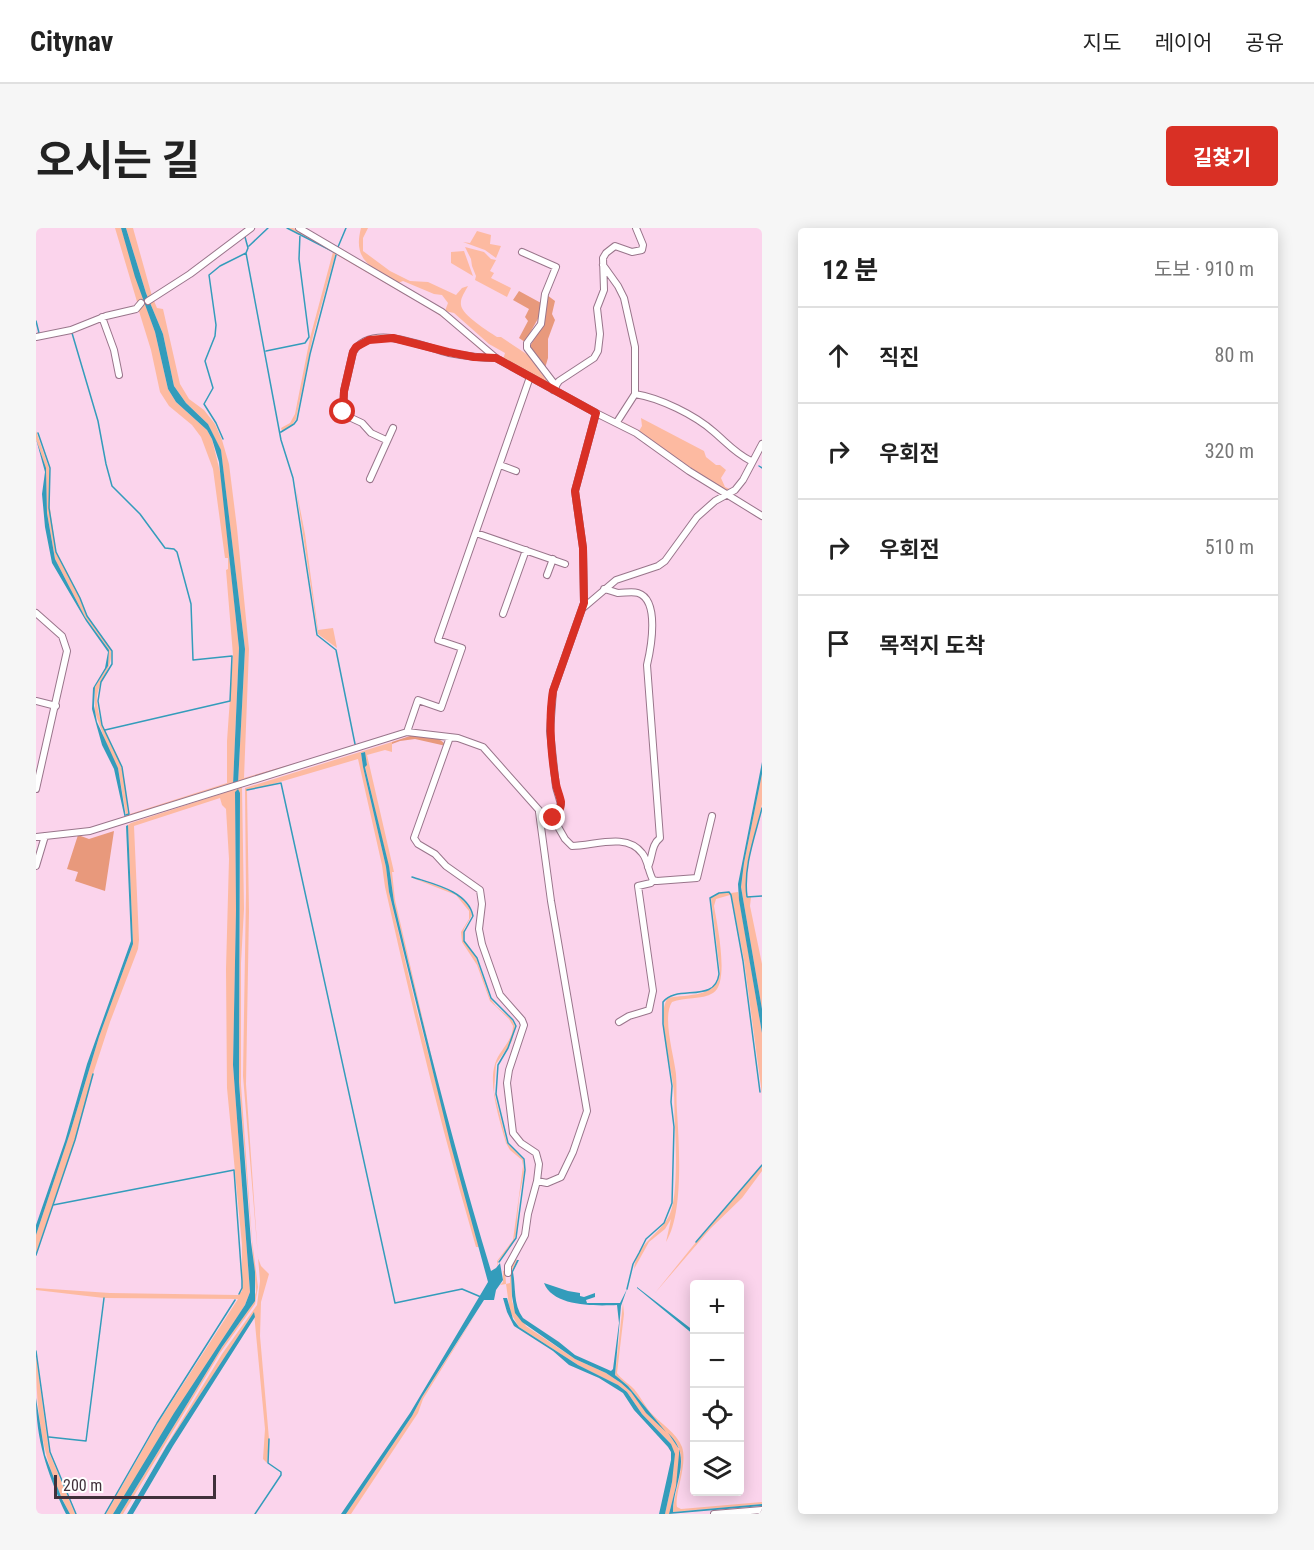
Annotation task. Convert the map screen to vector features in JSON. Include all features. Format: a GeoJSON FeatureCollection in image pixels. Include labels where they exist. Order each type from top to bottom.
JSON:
{"type":"FeatureCollection","features":[{"type":"Feature","properties":{"kind":"street"},"geometry":{"type":"LineString","coordinates":[[148,301],[190,274],[251,228]]}},
{"type":"Feature","properties":{"kind":"street"},"geometry":{"type":"LineString","coordinates":[[299,228],[442,312],[496,358],[636,433],[689,471],[762,516]]}},
{"type":"Feature","properties":{"kind":"street"},"geometry":{"type":"LineString","coordinates":[[554,388],[559,381],[594,358],[598,351],[600,334],[597,308],[604,290],[603,265],[606,253],[615,246],[632,252],[642,250],[636,228]]}},
{"type":"Feature","properties":{"kind":"street"},"geometry":{"type":"LineString","coordinates":[[522,252],[556,267],[545,294],[541,324],[527,343],[527,348],[554,388]]}},
{"type":"Feature","properties":{"kind":"street"},"geometry":{"type":"LineString","coordinates":[[603,265],[624,298],[633,333],[637,365],[635,394],[617,422]]}},
{"type":"Feature","properties":{"kind":"street"},"geometry":{"type":"LineString","coordinates":[[36,337],[71,330],[102,317],[136,309],[141,303]]}},
{"type":"Feature","properties":{"kind":"street"},"geometry":{"type":"LineString","coordinates":[[102,317],[120,375]]}},
{"type":"Feature","properties":{"kind":"street"},"geometry":{"type":"LineString","coordinates":[[386,440],[371,433],[362,423],[343,412],[344,391],[356,347],[369,340],[393,338],[448,352],[496,358]]}},
{"type":"Feature","properties":{"kind":"street"},"geometry":{"type":"LineString","coordinates":[[407,732],[418,700],[441,708],[462,648],[438,640],[530,377]]}},
{"type":"Feature","properties":{"kind":"street"},"geometry":{"type":"LineString","coordinates":[[635,394],[652,397],[704,425],[736,453],[751,461]]}},
{"type":"Feature","properties":{"kind":"street"},"geometry":{"type":"LineString","coordinates":[[36,837],[90,831],[407,732],[450,737],[483,747],[539,811],[546,818],[553,818],[559,812],[561,804],[556,787],[551,742],[551,704],[553,691],[583,608],[583,556],[575,491],[596,413]]}},
{"type":"Feature","properties":{"kind":"street"},"geometry":{"type":"LineString","coordinates":[[370,478],[393,428]]}},
{"type":"Feature","properties":{"kind":"street"},"geometry":{"type":"LineString","coordinates":[[583,608],[616,580],[658,566],[665,561],[697,517],[715,501],[729,495],[742,480],[762,444]]}},
{"type":"Feature","properties":{"kind":"street"},"geometry":{"type":"LineString","coordinates":[[500,465],[516,471]]}},
{"type":"Feature","properties":{"kind":"street"},"geometry":{"type":"LineString","coordinates":[[476,533],[565,564]]}},
{"type":"Feature","properties":{"kind":"street"},"geometry":{"type":"LineString","coordinates":[[503,614],[526,550]]}},
{"type":"Feature","properties":{"kind":"street"},"geometry":{"type":"LineString","coordinates":[[547,575],[552,560]]}},
{"type":"Feature","properties":{"kind":"street"},"geometry":{"type":"LineString","coordinates":[[604,589],[636,592],[642,595],[651,608],[648,664],[651,739],[660,838],[653,846],[652,859],[648,867]]}},
{"type":"Feature","properties":{"kind":"street"},"geometry":{"type":"LineString","coordinates":[[36,613],[62,636],[66,644],[66,657],[56,706],[36,789]]}},
{"type":"Feature","properties":{"kind":"street"},"geometry":{"type":"LineString","coordinates":[[36,701],[56,706]]}},
{"type":"Feature","properties":{"kind":"street"},"geometry":{"type":"LineString","coordinates":[[450,737],[414,838],[418,844],[435,854],[446,866],[475,886],[482,895],[480,936],[492,976],[500,995],[524,1025],[507,1083],[513,1133],[516,1138],[531,1148],[538,1159],[537,1181],[525,1235],[508,1266],[508,1273]]}},
{"type":"Feature","properties":{"kind":"street"},"geometry":{"type":"LineString","coordinates":[[537,1181],[548,1183],[561,1177],[573,1152],[586,1111],[551,901],[539,811]]}},
{"type":"Feature","properties":{"kind":"street"},"geometry":{"type":"LineString","coordinates":[[619,1022],[629,1016],[650,1010],[653,991],[638,886],[653,880],[698,878],[712,816]]}},
{"type":"Feature","properties":{"kind":"street"},"geometry":{"type":"LineString","coordinates":[[553,818],[565,839],[572,846],[620,841],[629,843],[642,853],[653,880]]}},
{"type":"Feature","properties":{"kind":"street"},"geometry":{"type":"LineString","coordinates":[[36,866],[45,836]]}},
{"type":"Feature","properties":{"kind":"street"},"geometry":{"type":"LineString","coordinates":[[714,1514],[762,1510]]}},
{"type":"Feature","properties":{"kind":"shaded area"},"geometry":{"type":"Polygon","coordinates":[[[115,228],[121,228],[144,300],[138,305],[115,228]]]}},
{"type":"Feature","properties":{"kind":"shaded area"},"geometry":{"type":"Polygon","coordinates":[[[126,228],[133,228],[152,296],[157,308],[163,309],[180,384],[189,399],[204,410],[215,424],[229,464],[249,649],[244,778],[358,745],[238,784],[245,649],[221,451],[208,424],[186,403],[174,386],[163,334],[146,293],[126,228]]]}},
{"type":"Feature","properties":{"kind":"shaded area"},"geometry":{"type":"Polygon","coordinates":[[[287,228],[293,228],[336,252],[313,336],[296,419],[292,425],[282,431],[281,428],[290,423],[295,414],[310,338],[333,252],[287,228]]]}},
{"type":"Feature","properties":{"kind":"shaded area"},"geometry":{"type":"Polygon","coordinates":[[[361,228],[368,228],[363,238],[363,251],[390,271],[410,281],[428,282],[456,295],[462,288],[468,286],[461,302],[462,309],[476,323],[528,355],[551,386],[503,360],[505,353],[489,344],[454,313],[445,311],[448,303],[442,295],[403,281],[398,283],[373,268],[367,263],[359,249],[361,228]]]}},
{"type":"Feature","properties":{"kind":"shaded area"},"geometry":{"type":"Polygon","coordinates":[[[477,231],[491,235],[490,244],[501,246],[496,258],[485,250],[463,242],[470,243],[477,231]]]}},
{"type":"Feature","properties":{"kind":"shaded area"},"geometry":{"type":"Polygon","coordinates":[[[465,247],[484,252],[491,259],[496,260],[490,271],[494,273],[491,278],[511,288],[507,297],[475,280],[471,259],[465,247]]]}},
{"type":"Feature","properties":{"kind":"shaded area"},"geometry":{"type":"Polygon","coordinates":[[[464,251],[473,276],[451,263],[451,252],[464,251]]]}},
{"type":"Feature","properties":{"kind":"shaded area"},"geometry":{"type":"Polygon","coordinates":[[[338,254],[448,318],[489,356],[462,354],[441,348],[486,355],[435,312],[338,254]]]}},
{"type":"Feature","properties":{"kind":"shaded area"},"geometry":{"type":"Polygon","coordinates":[[[519,291],[541,303],[540,315],[525,342],[519,338],[528,321],[525,317],[529,309],[513,300],[519,291]]]}},
{"type":"Feature","properties":{"kind":"shaded area"},"geometry":{"type":"Polygon","coordinates":[[[547,295],[555,301],[552,314],[555,320],[548,339],[548,358],[545,368],[530,346],[543,325],[547,295]]]}},
{"type":"Feature","properties":{"kind":"shaded area"},"geometry":{"type":"Polygon","coordinates":[[[145,303],[155,332],[168,389],[176,402],[207,430],[212,439],[221,476],[239,648],[233,785],[126,818],[130,814],[227,783],[227,741],[233,655],[226,570],[228,569],[228,558],[225,558],[213,469],[201,437],[192,425],[169,406],[160,392],[151,350],[138,308],[145,303]]]}},
{"type":"Feature","properties":{"kind":"shaded area"},"geometry":{"type":"Polygon","coordinates":[[[641,418],[704,451],[706,457],[726,470],[721,478],[725,487],[732,490],[728,493],[622,421],[639,431],[642,426],[641,418]]]}},
{"type":"Feature","properties":{"kind":"shaded area"},"geometry":{"type":"Polygon","coordinates":[[[36,431],[49,468],[49,501],[56,552],[80,598],[87,617],[110,647],[110,662],[99,688],[97,703],[103,727],[122,769],[128,814],[126,815],[118,768],[108,749],[95,712],[95,687],[108,666],[109,650],[85,617],[55,559],[47,513],[46,468],[36,439],[36,431]]]}},
{"type":"Feature","properties":{"kind":"shaded area"},"geometry":{"type":"Polygon","coordinates":[[[296,488],[305,534],[318,630],[333,628],[337,648],[318,634],[296,488]]]}},
{"type":"Feature","properties":{"kind":"shaded area"},"geometry":{"type":"Polygon","coordinates":[[[410,736],[435,738],[446,746],[415,739],[392,744],[392,742],[410,736]]]}},
{"type":"Feature","properties":{"kind":"shaded area"},"geometry":{"type":"Polygon","coordinates":[[[392,742],[392,752],[385,750],[367,755],[394,872],[392,872],[395,900],[438,1085],[394,902],[364,752],[361,753],[363,767],[417,1011],[479,1247],[476,1247],[463,1202],[428,1067],[385,887],[358,759],[247,790],[249,912],[246,1084],[258,1251],[243,1076],[245,788],[392,742]]]}},
{"type":"Feature","properties":{"kind":"shaded area"},"geometry":{"type":"Polygon","coordinates":[[[762,774],[762,804],[747,866],[746,898],[751,897],[750,906],[762,964],[762,1009],[741,887],[762,774]]]}},
{"type":"Feature","properties":{"kind":"shaded area"},"geometry":{"type":"Polygon","coordinates":[[[242,787],[244,909],[241,963],[241,1085],[252,1240],[258,1287],[255,1304],[220,1353],[123,1514],[120,1514],[222,1347],[251,1306],[256,1292],[239,1082],[240,793],[235,792],[236,910],[233,1065],[250,1292],[245,1305],[113,1514],[106,1514],[158,1423],[238,1299],[104,1298],[36,1290],[36,1288],[110,1293],[238,1295],[242,1291],[242,1245],[227,1088],[226,969],[229,859],[226,809],[220,798],[134,826],[138,949],[110,1022],[75,1140],[36,1253],[36,1235],[99,1037],[133,944],[128,825],[242,787]]]}},
{"type":"Feature","properties":{"kind":"shaded area"},"geometry":{"type":"Polygon","coordinates":[[[114,831],[105,891],[75,881],[78,872],[67,869],[78,835],[89,839],[114,831]]]}},
{"type":"Feature","properties":{"kind":"shaded area"},"geometry":{"type":"Polygon","coordinates":[[[410,877],[455,894],[462,900],[468,907],[472,915],[464,929],[463,940],[476,958],[490,998],[515,1026],[512,1041],[496,1064],[494,1092],[507,1143],[523,1159],[524,1172],[516,1234],[512,1245],[498,1261],[498,1267],[497,1261],[513,1240],[523,1166],[522,1160],[510,1150],[506,1143],[496,1104],[494,1093],[493,1083],[495,1064],[511,1036],[513,1026],[490,1001],[477,965],[462,942],[461,932],[469,919],[469,911],[456,895],[410,877]]]}},
{"type":"Feature","properties":{"kind":"shaded area"},"geometry":{"type":"Polygon","coordinates":[[[738,892],[762,1033],[762,1094],[744,960],[731,893],[738,892]]]}},
{"type":"Feature","properties":{"kind":"shaded area"},"geometry":{"type":"Polygon","coordinates":[[[720,893],[730,895],[716,899],[714,906],[722,966],[718,987],[709,995],[672,1002],[669,1009],[668,1027],[676,1074],[679,1142],[676,1214],[666,1242],[671,1219],[665,1229],[649,1242],[634,1269],[639,1252],[669,1216],[674,1198],[676,1158],[674,1094],[665,1039],[663,1015],[665,1005],[668,998],[708,991],[718,980],[720,972],[711,898],[720,893]]]}},
{"type":"Feature","properties":{"kind":"shaded area"},"geometry":{"type":"Polygon","coordinates":[[[762,1166],[762,1171],[742,1198],[711,1228],[655,1293],[696,1242],[762,1166]]]}},
{"type":"Feature","properties":{"kind":"shaded area"},"geometry":{"type":"Polygon","coordinates":[[[258,1258],[261,1266],[269,1274],[261,1302],[260,1336],[269,1439],[267,1463],[263,1459],[265,1429],[254,1313],[125,1514],[222,1354],[257,1305],[260,1281],[258,1258]]]}},
{"type":"Feature","properties":{"kind":"shaded area"},"geometry":{"type":"Polygon","coordinates":[[[515,1258],[517,1260],[511,1273],[512,1301],[526,1326],[575,1359],[606,1373],[621,1383],[665,1431],[628,1386],[615,1375],[623,1303],[624,1314],[617,1373],[634,1389],[650,1412],[680,1442],[683,1462],[677,1507],[681,1509],[762,1502],[762,1504],[673,1512],[681,1460],[680,1451],[676,1442],[668,1434],[679,1450],[680,1465],[669,1514],[665,1514],[672,1482],[671,1444],[642,1414],[627,1392],[618,1385],[578,1365],[519,1327],[510,1312],[506,1284],[510,1283],[510,1269],[515,1258]]]}},
{"type":"Feature","properties":{"kind":"shaded area"},"geometry":{"type":"Polygon","coordinates":[[[505,1270],[506,1284],[500,1285],[503,1282],[503,1271],[505,1270]]]}},
{"type":"Feature","properties":{"kind":"shaded area"},"geometry":{"type":"Polygon","coordinates":[[[477,1312],[423,1399],[418,1413],[351,1514],[346,1514],[412,1416],[477,1312]]]}},
{"type":"Feature","properties":{"kind":"shaded area"},"geometry":{"type":"Polygon","coordinates":[[[36,1356],[49,1452],[75,1514],[70,1514],[47,1457],[39,1418],[36,1356]]]}},
{"type":"Feature","properties":{"kind":"water"},"geometry":{"type":"Polygon","coordinates":[[[121,228],[126,228],[146,293],[163,334],[174,386],[186,403],[208,424],[221,450],[245,649],[238,784],[233,785],[239,648],[219,462],[207,430],[176,402],[168,389],[155,332],[135,277],[121,228]]]}},
{"type":"Feature","properties":{"kind":"water"},"geometry":{"type":"Polygon","coordinates":[[[36,439],[46,468],[47,513],[55,559],[85,617],[109,650],[108,666],[95,687],[94,706],[97,722],[118,768],[125,819],[114,769],[102,745],[92,709],[93,688],[105,668],[108,652],[86,621],[52,563],[42,494],[45,472],[36,439]]]}},
{"type":"Feature","properties":{"kind":"water"},"geometry":{"type":"Polygon","coordinates":[[[365,752],[367,765],[365,767],[389,866],[394,902],[464,1179],[491,1271],[500,1263],[503,1280],[496,1290],[494,1300],[484,1300],[412,1416],[346,1514],[341,1514],[410,1413],[488,1282],[451,1146],[389,892],[386,867],[363,767],[361,753],[365,752]]]}},
{"type":"Feature","properties":{"kind":"water"},"geometry":{"type":"Polygon","coordinates":[[[762,762],[762,774],[741,887],[762,1009],[762,1033],[738,884],[762,762]]]}},
{"type":"Feature","properties":{"kind":"water"},"geometry":{"type":"Polygon","coordinates":[[[238,789],[240,793],[239,1082],[255,1272],[255,1301],[222,1347],[120,1514],[113,1514],[174,1413],[245,1305],[250,1292],[233,1065],[236,910],[235,792],[238,789]]]}},
{"type":"Feature","properties":{"kind":"water"},"geometry":{"type":"Polygon","coordinates":[[[128,825],[133,944],[99,1037],[36,1235],[36,1225],[65,1141],[87,1064],[131,941],[126,826],[128,825]]]}},
{"type":"Feature","properties":{"kind":"water"},"geometry":{"type":"Polygon","coordinates":[[[519,1260],[513,1272],[515,1296],[523,1318],[575,1355],[611,1371],[619,1323],[617,1305],[587,1305],[566,1301],[556,1297],[544,1283],[580,1293],[580,1296],[584,1297],[595,1293],[595,1297],[586,1300],[587,1303],[620,1303],[627,1289],[621,1306],[615,1375],[628,1386],[666,1432],[646,1413],[631,1392],[621,1383],[606,1373],[575,1359],[522,1322],[515,1313],[512,1296],[511,1273],[519,1260]]]}},
{"type":"Feature","properties":{"kind":"water"},"geometry":{"type":"Polygon","coordinates":[[[637,1288],[690,1328],[690,1332],[637,1288]]]}},
{"type":"Feature","properties":{"kind":"water"},"geometry":{"type":"Polygon","coordinates":[[[503,1298],[507,1298],[513,1319],[519,1327],[578,1365],[618,1385],[627,1392],[642,1414],[671,1444],[675,1454],[665,1514],[659,1514],[671,1460],[668,1447],[634,1410],[623,1393],[599,1378],[569,1365],[553,1351],[514,1326],[503,1298]]]}},
{"type":"Feature","properties":{"kind":"water"},"geometry":{"type":"Polygon","coordinates":[[[254,1312],[255,1317],[133,1514],[127,1514],[166,1447],[254,1312]]]}},
{"type":"Feature","properties":{"kind":"water"},"geometry":{"type":"Polygon","coordinates":[[[36,1398],[45,1455],[70,1514],[66,1514],[63,1508],[44,1455],[38,1428],[36,1398]]]}},
{"type":"Feature","properties":{"kind":"water"},"geometry":{"type":"Polygon","coordinates":[[[679,1450],[681,1461],[673,1512],[762,1504],[762,1506],[669,1514],[676,1486],[679,1450]]]}},
{"type":"Feature","properties":{"kind":"waterway"},"geometry":{"type":"LineString","coordinates":[[249,246],[268,228]]}},
{"type":"Feature","properties":{"kind":"waterway"},"geometry":{"type":"LineString","coordinates":[[287,228],[334,252]]}},
{"type":"Feature","properties":{"kind":"waterway"},"geometry":{"type":"LineString","coordinates":[[338,247],[346,228]]}},
{"type":"Feature","properties":{"kind":"waterway"},"geometry":{"type":"LineString","coordinates":[[266,351],[305,343],[309,337],[299,259],[300,234]]}},
{"type":"Feature","properties":{"kind":"waterway"},"geometry":{"type":"LineString","coordinates":[[245,237],[248,248],[246,253],[281,440],[293,478],[317,635],[336,650],[355,744]]}},
{"type":"Feature","properties":{"kind":"waterway"},"geometry":{"type":"LineString","coordinates":[[223,439],[204,404],[213,388],[205,361],[215,336],[216,325],[209,275],[220,266],[246,253]]}},
{"type":"Feature","properties":{"kind":"waterway"},"geometry":{"type":"LineString","coordinates":[[281,432],[297,420],[310,354],[336,255]]}},
{"type":"Feature","properties":{"kind":"waterway"},"geometry":{"type":"LineString","coordinates":[[36,321],[39,333],[36,334]]}},
{"type":"Feature","properties":{"kind":"waterway"},"geometry":{"type":"LineString","coordinates":[[69,333],[72,333],[98,421],[112,486],[140,514],[165,548],[174,549],[177,552],[191,604],[193,660],[232,656],[230,701],[105,730]]}},
{"type":"Feature","properties":{"kind":"waterway"},"geometry":{"type":"LineString","coordinates":[[38,433],[50,468],[49,508],[56,552],[87,616],[112,651],[112,664],[101,682],[98,701],[102,725],[122,767],[129,814],[126,815]]}},
{"type":"Feature","properties":{"kind":"waterway"},"geometry":{"type":"LineString","coordinates":[[247,790],[281,783],[395,1303],[462,1289],[481,1297]]}},
{"type":"Feature","properties":{"kind":"waterway"},"geometry":{"type":"LineString","coordinates":[[762,808],[750,852],[746,886],[747,897],[762,896]]}},
{"type":"Feature","properties":{"kind":"waterway"},"geometry":{"type":"LineString","coordinates":[[412,877],[448,890],[464,900],[470,907],[473,916],[464,932],[464,941],[477,958],[491,998],[516,1026],[508,1048],[498,1065],[496,1094],[508,1143],[524,1159],[525,1170],[516,1238],[499,1262]]}},
{"type":"Feature","properties":{"kind":"waterway"},"geometry":{"type":"LineString","coordinates":[[627,1289],[633,1264],[646,1239],[664,1223],[672,1203],[674,1127],[672,1086],[663,1024],[663,1002],[677,994],[703,991],[716,983],[719,974],[710,898],[719,893],[729,892],[731,895],[743,961],[760,1092]]}},
{"type":"Feature","properties":{"kind":"waterway"},"geometry":{"type":"LineString","coordinates":[[36,1255],[75,1140],[93,1074]]}},
{"type":"Feature","properties":{"kind":"waterway"},"geometry":{"type":"LineString","coordinates":[[696,1242],[762,1165]]}},
{"type":"Feature","properties":{"kind":"waterway"},"geometry":{"type":"LineString","coordinates":[[53,1205],[234,1170],[242,1281],[239,1294]]}},
{"type":"Feature","properties":{"kind":"waterway"},"geometry":{"type":"LineString","coordinates":[[49,1437],[86,1441],[104,1298]]}},
{"type":"Feature","properties":{"kind":"waterway"},"geometry":{"type":"LineString","coordinates":[[105,1514],[157,1423],[235,1300]]}},
{"type":"Feature","properties":{"kind":"waterway"},"geometry":{"type":"LineString","coordinates":[[36,1351],[50,1452],[76,1514]]}},
{"type":"Feature","properties":{"kind":"waterway"},"geometry":{"type":"LineString","coordinates":[[255,1514],[281,1475],[281,1472],[268,1463],[269,1439]]}},
{"type":"Feature","properties":{"kind":"route"},"geometry":{"type":"LineString","coordinates":[[343,412],[344,391],[356,347],[369,340],[393,338],[448,352],[496,358],[596,413],[575,491],[583,548],[584,603],[553,691],[551,704],[550,731],[556,787],[561,800],[559,812],[553,818]]}}]}
